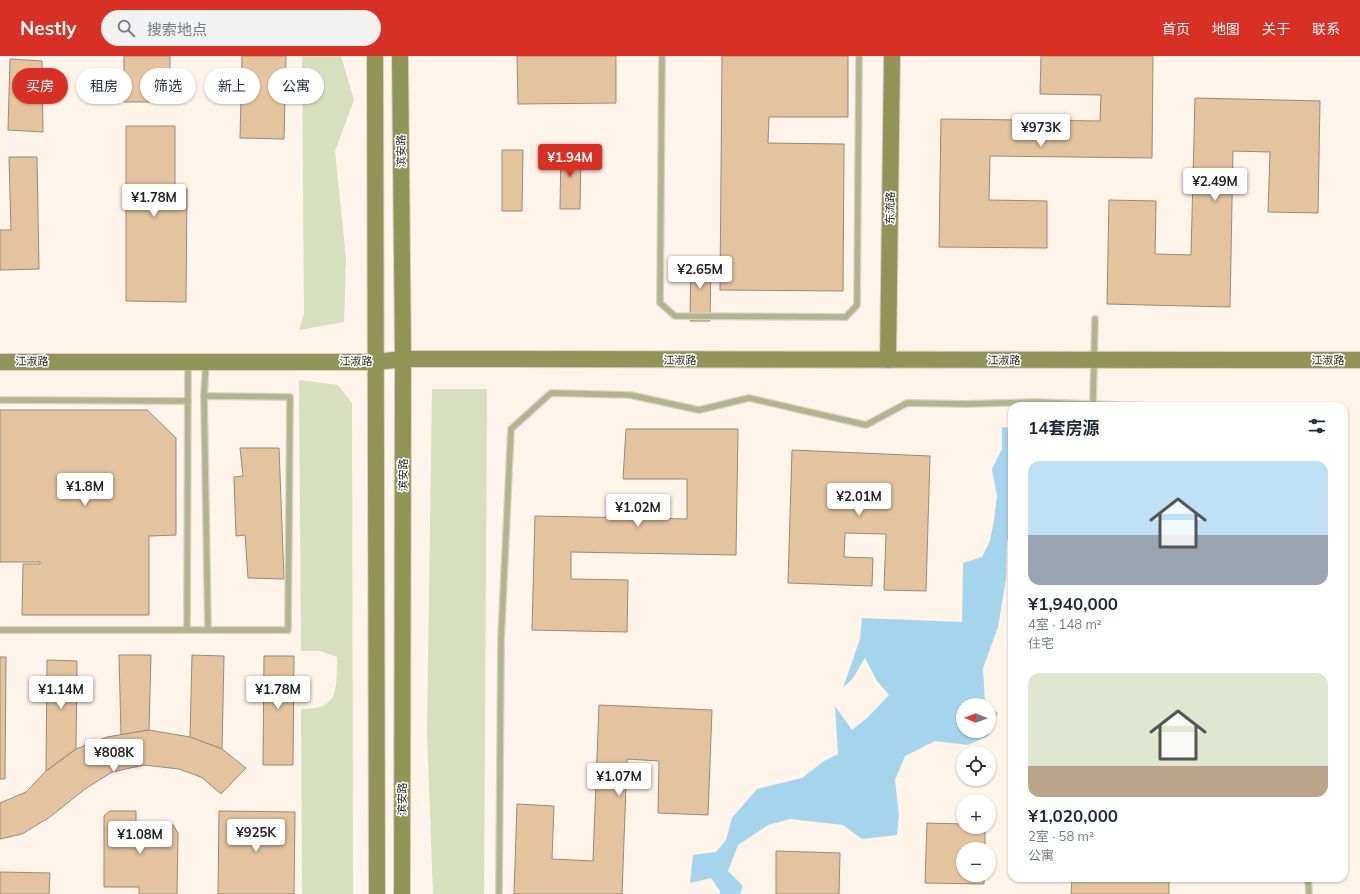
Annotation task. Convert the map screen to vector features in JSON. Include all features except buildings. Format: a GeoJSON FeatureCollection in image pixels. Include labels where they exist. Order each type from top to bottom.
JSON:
{"type":"FeatureCollection","features":[{"type":"Feature","properties":{"kind":"main road"},"geometry":{"type":"LineString","coordinates":[[375,56],[377,894]]}},
{"type":"Feature","properties":{"kind":"main road","name":"滨安路"},"geometry":{"type":"LineString","coordinates":[[400,56],[403,359],[402,894]]}},
{"type":"Feature","properties":{"kind":"main road","name":"东流路"},"geometry":{"type":"LineString","coordinates":[[888,360],[892,56]]}},
{"type":"Feature","properties":{"kind":"main road","name":"江淑路"},"geometry":{"type":"LineString","coordinates":[[0,362],[206,360],[376,362],[403,359],[1360,360]]}},
{"type":"Feature","properties":{"kind":"lane"},"geometry":{"type":"LineString","coordinates":[[662,56],[660,303],[675,316],[830,317],[846,317],[857,305],[859,56]]}},
{"type":"Feature","properties":{"kind":"lane"},"geometry":{"type":"LineString","coordinates":[[1093,402],[1095,319]]}},
{"type":"Feature","properties":{"kind":"lane"},"geometry":{"type":"LineString","coordinates":[[187,630],[188,360]]}},
{"type":"Feature","properties":{"kind":"lane"},"geometry":{"type":"LineString","coordinates":[[206,360],[204,396],[208,630]]}},
{"type":"Feature","properties":{"kind":"lane"},"geometry":{"type":"LineString","coordinates":[[499,894],[501,640],[510,479],[510,429],[551,393],[630,394],[699,410],[749,398],[866,425],[907,403],[1008,403]]}},
{"type":"Feature","properties":{"kind":"lane"},"geometry":{"type":"LineString","coordinates":[[0,630],[288,630],[290,397],[204,396]]}},
{"type":"Feature","properties":{"kind":"lane"},"geometry":{"type":"LineString","coordinates":[[0,400],[188,400]]}},
{"type":"Feature","properties":{"kind":"lane"},"geometry":{"type":"LineString","coordinates":[[1308,882],[1309,894]]}},
{"type":"Feature","properties":{"kind":"green space"},"geometry":{"type":"Polygon","coordinates":[[[302,56],[341,56],[354,100],[335,151],[346,259],[344,322],[299,330],[304,314],[302,104],[324,104],[324,68],[302,68],[302,56]]]}},
{"type":"Feature","properties":{"kind":"green space"},"geometry":{"type":"Polygon","coordinates":[[[299,380],[338,385],[352,403],[353,894],[302,894],[301,709],[323,706],[330,701],[334,695],[336,687],[337,657],[320,651],[301,651],[299,380]]]}},
{"type":"Feature","properties":{"kind":"green space"},"geometry":{"type":"Polygon","coordinates":[[[432,389],[487,389],[484,894],[433,894],[427,732],[432,389]]]}},
{"type":"Feature","properties":{"kind":"water"},"geometry":{"type":"Polygon","coordinates":[[[1002,427],[1008,428],[1008,539],[1006,579],[998,627],[983,668],[985,698],[956,698],[956,738],[984,738],[968,745],[935,741],[905,756],[895,780],[899,815],[897,835],[862,839],[843,825],[790,819],[768,825],[738,845],[728,871],[743,886],[740,894],[720,894],[720,891],[711,878],[690,883],[693,855],[716,852],[726,840],[732,818],[757,789],[802,778],[824,761],[838,754],[835,706],[852,730],[867,718],[889,695],[877,681],[865,658],[853,678],[843,688],[860,639],[862,618],[962,622],[963,563],[982,557],[990,541],[997,496],[992,469],[1002,449],[1002,427]]]}}]}
